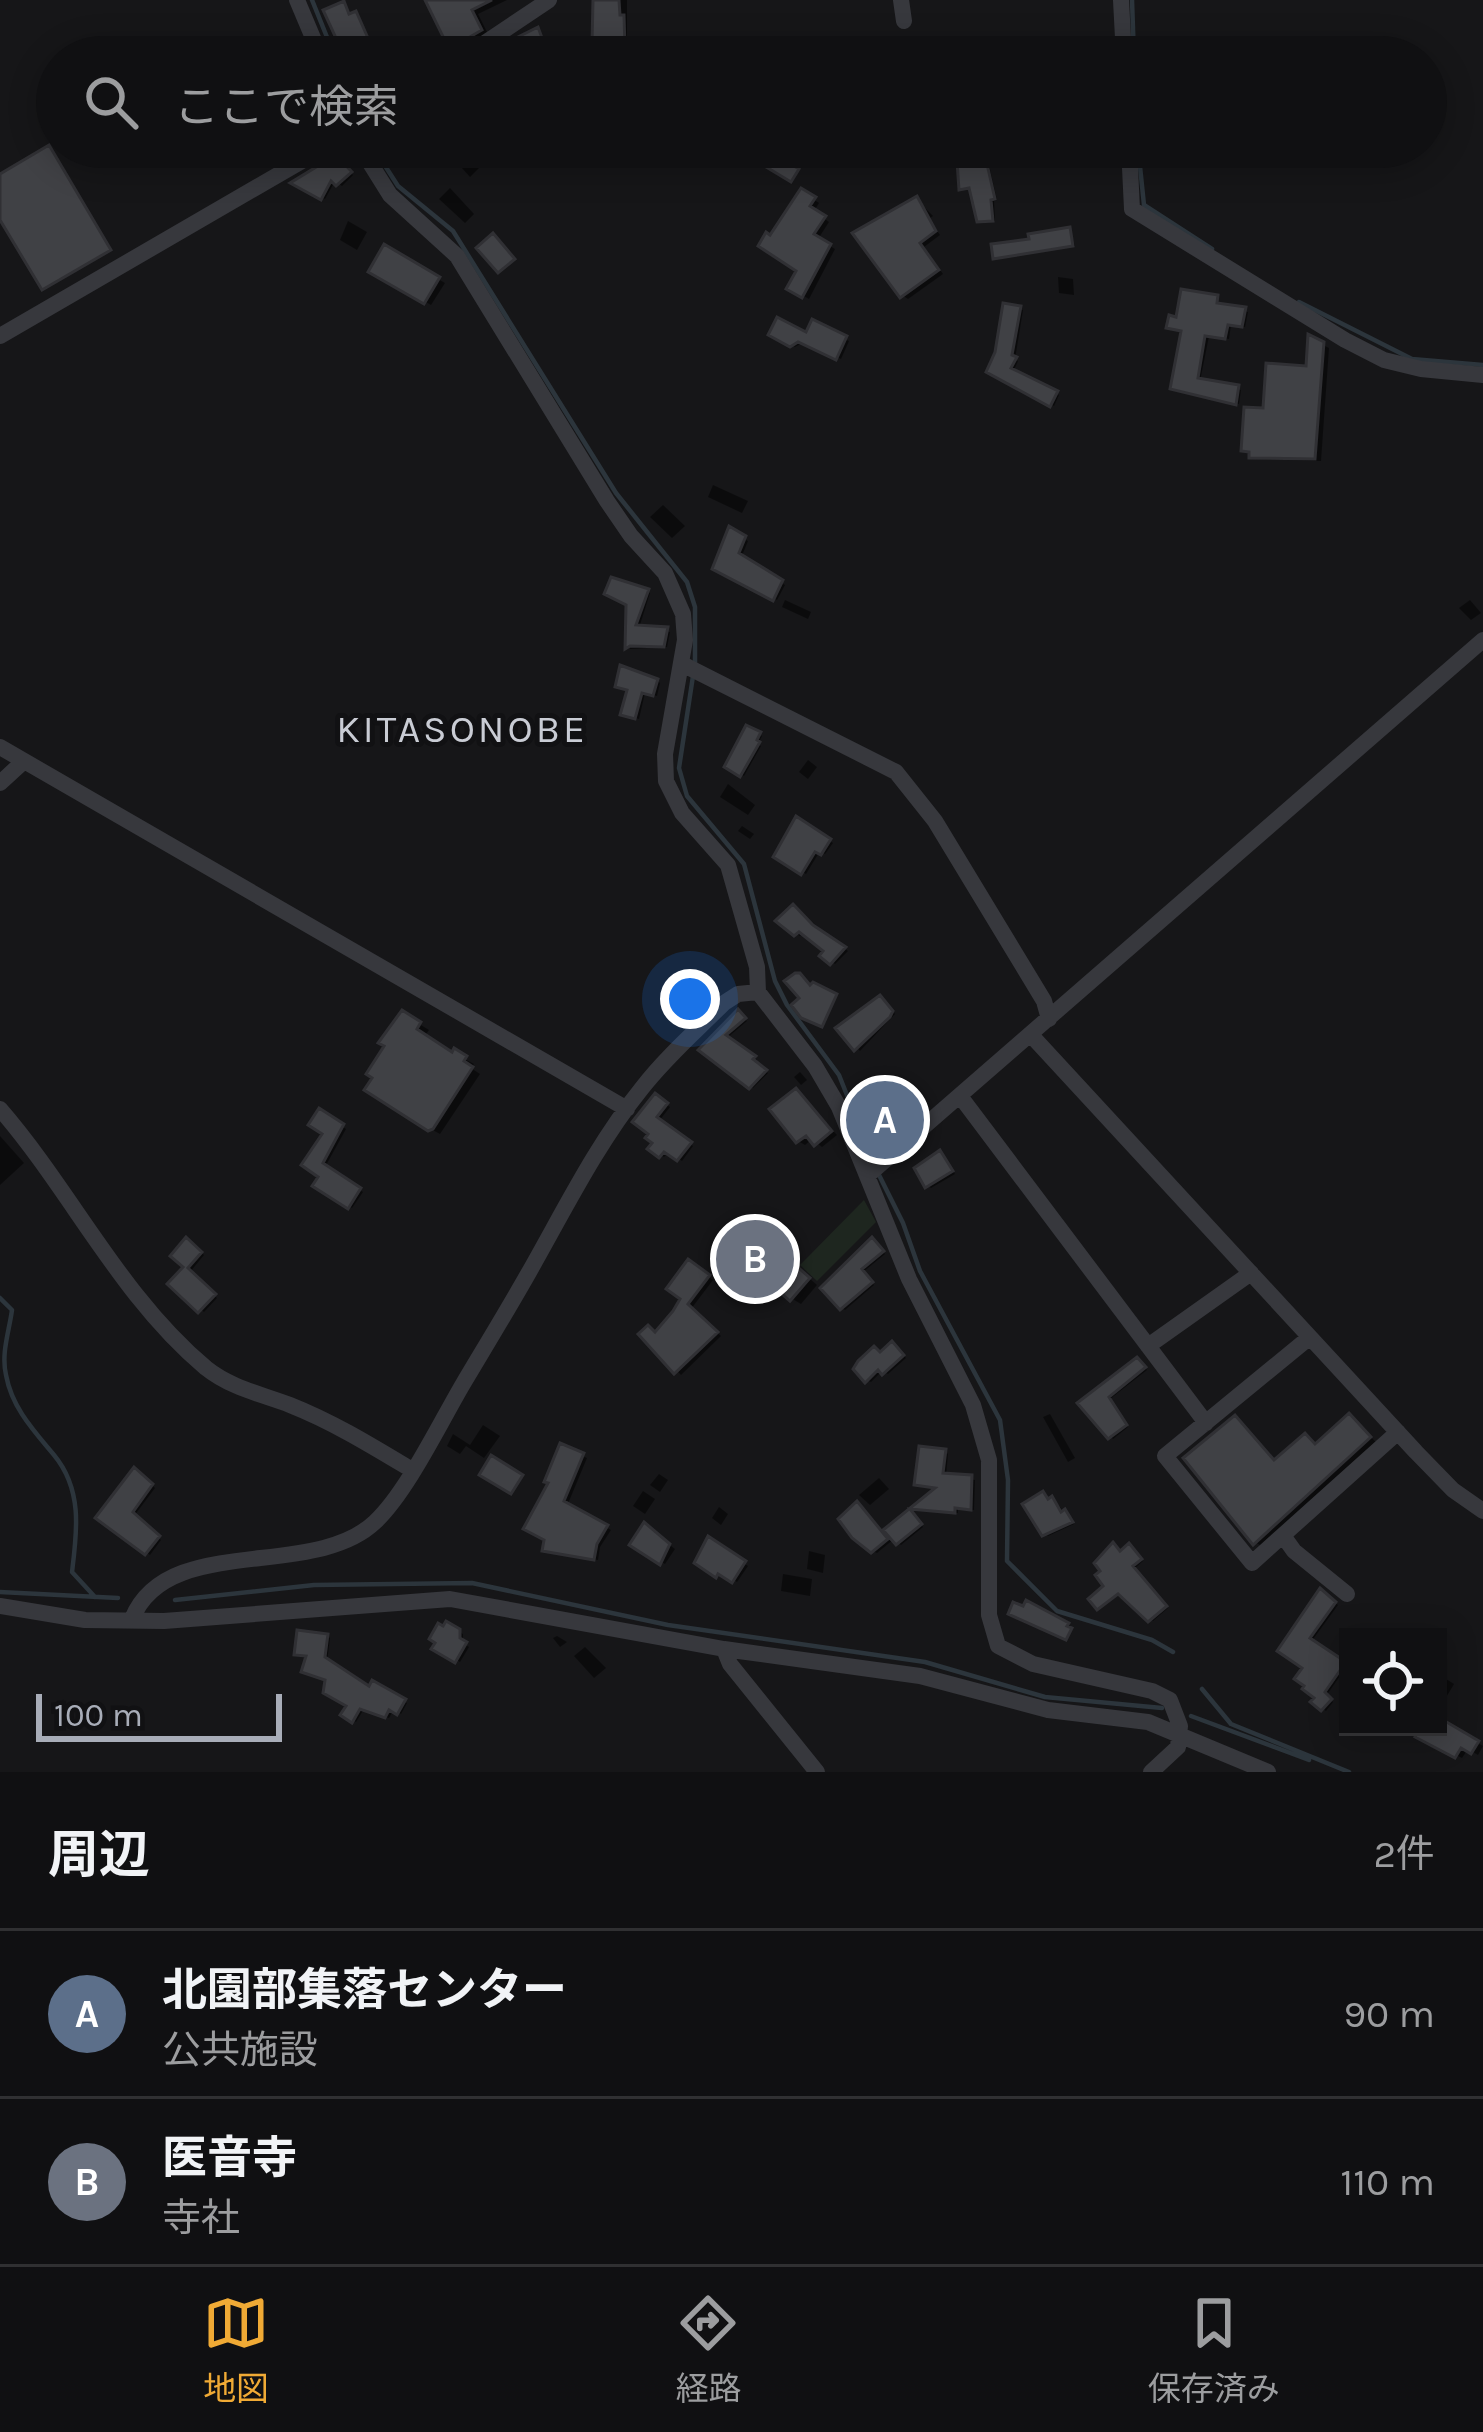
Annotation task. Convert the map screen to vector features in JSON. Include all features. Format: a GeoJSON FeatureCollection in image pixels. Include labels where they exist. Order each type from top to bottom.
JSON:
{"type":"FeatureCollection","features":[{"type":"Feature","properties":{"kind":"street"},"geometry":{"type":"LineString","coordinates":[[297,0],[312,36]]}},
{"type":"Feature","properties":{"kind":"street"},"geometry":{"type":"LineString","coordinates":[[495,36],[549,0]]}},
{"type":"Feature","properties":{"kind":"street"},"geometry":{"type":"LineString","coordinates":[[901,0],[904,21]]}},
{"type":"Feature","properties":{"kind":"street"},"geometry":{"type":"LineString","coordinates":[[1121,0],[1123,36]]}},
{"type":"Feature","properties":{"kind":"street"},"geometry":{"type":"LineString","coordinates":[[0,336],[290,168]]}},
{"type":"Feature","properties":{"kind":"street"},"geometry":{"type":"LineString","coordinates":[[373,168],[390,195],[457,256],[607,501],[665,573],[683,614],[682,664],[665,754],[666,781],[682,813],[728,865],[758,967],[758,992],[815,1066],[839,1107],[909,1279],[973,1405],[989,1460],[989,1615],[998,1646],[1033,1664],[1170,1700],[1180,1733],[1178,1747],[1151,1772]]}},
{"type":"Feature","properties":{"kind":"street"},"geometry":{"type":"LineString","coordinates":[[1130,168],[1132,209],[1345,340],[1384,360],[1483,375]]}},
{"type":"Feature","properties":{"kind":"street"},"geometry":{"type":"LineString","coordinates":[[867,1176],[1483,640]]}},
{"type":"Feature","properties":{"kind":"street"},"geometry":{"type":"LineString","coordinates":[[682,664],[896,772],[935,821],[1044,1001],[1049,1019]]}},
{"type":"Feature","properties":{"kind":"street"},"geometry":{"type":"LineString","coordinates":[[0,747],[627,1109]]}},
{"type":"Feature","properties":{"kind":"street"},"geometry":{"type":"LineString","coordinates":[[0,783],[24,760]]}},
{"type":"Feature","properties":{"kind":"street"},"geometry":{"type":"LineString","coordinates":[[131,1619],[152,1590],[178,1574],[328,1547],[354,1538],[377,1521],[529,1272],[577,1181],[627,1109],[662,1063],[724,1003],[738,994],[758,992]]}},
{"type":"Feature","properties":{"kind":"street"},"geometry":{"type":"LineString","coordinates":[[1031,1035],[1453,1490],[1483,1511]]}},
{"type":"Feature","properties":{"kind":"street"},"geometry":{"type":"LineString","coordinates":[[960,1096],[1206,1423]]}},
{"type":"Feature","properties":{"kind":"street"},"geometry":{"type":"LineString","coordinates":[[0,1109],[136,1296],[207,1369],[239,1388],[354,1435],[412,1470]]}},
{"type":"Feature","properties":{"kind":"street"},"geometry":{"type":"LineString","coordinates":[[1148,1346],[1251,1273]]}},
{"type":"Feature","properties":{"kind":"street"},"geometry":{"type":"LineString","coordinates":[[1310,1337],[1165,1456],[1252,1563],[1398,1432]]}},
{"type":"Feature","properties":{"kind":"street"},"geometry":{"type":"LineString","coordinates":[[1284,1537],[1294,1551],[1347,1594]]}},
{"type":"Feature","properties":{"kind":"street"},"geometry":{"type":"LineString","coordinates":[[0,1606],[85,1620],[164,1621],[451,1599],[724,1648],[920,1676],[1048,1710],[1130,1719],[1180,1733],[1268,1772]]}},
{"type":"Feature","properties":{"kind":"street"},"geometry":{"type":"LineString","coordinates":[[724,1648],[730,1664],[817,1772]]}},
{"type":"Feature","properties":{"kind":"shaded area"},"geometry":{"type":"Polygon","coordinates":[[[864,1200],[876,1222],[817,1281],[800,1265],[864,1200]]]}},
{"type":"Feature","properties":{"kind":"building"},"geometry":{"type":"Polygon","coordinates":[[[425,0],[492,0],[472,10],[482,30],[472,36],[443,36],[425,0]]]}},
{"type":"Feature","properties":{"kind":"building"},"geometry":{"type":"Polygon","coordinates":[[[593,0],[619,0],[625,36],[592,36],[593,0]]]}},
{"type":"Feature","properties":{"kind":"building"},"geometry":{"type":"Polygon","coordinates":[[[344,1],[349,14],[356,11],[367,36],[335,36],[323,10],[344,1]]]}},
{"type":"Feature","properties":{"kind":"building"},"geometry":{"type":"Polygon","coordinates":[[[538,27],[541,36],[520,36],[538,27]]]}},
{"type":"Feature","properties":{"kind":"building"},"geometry":{"type":"Polygon","coordinates":[[[36,153],[36,168],[63,168],[111,250],[42,290],[0,220],[0,174],[36,153]]]}},
{"type":"Feature","properties":{"kind":"building"},"geometry":{"type":"Polygon","coordinates":[[[315,168],[352,172],[336,186],[331,181],[321,200],[290,183],[315,168]]]}},
{"type":"Feature","properties":{"kind":"building"},"geometry":{"type":"Polygon","coordinates":[[[768,168],[799,169],[791,182],[768,168]]]}},
{"type":"Feature","properties":{"kind":"building"},"geometry":{"type":"Polygon","coordinates":[[[957,168],[988,168],[995,199],[991,200],[993,221],[977,222],[969,188],[959,190],[957,168]]]}},
{"type":"Feature","properties":{"kind":"building"},"geometry":{"type":"Polygon","coordinates":[[[801,188],[816,197],[810,206],[826,216],[814,234],[831,244],[802,298],[786,289],[796,271],[758,246],[801,188]]]}},
{"type":"Feature","properties":{"kind":"building"},"geometry":{"type":"Polygon","coordinates":[[[917,196],[936,231],[920,243],[939,270],[900,298],[852,233],[917,196]]]}},
{"type":"Feature","properties":{"kind":"building"},"geometry":{"type":"Polygon","coordinates":[[[1070,227],[1073,246],[993,259],[991,244],[1070,227]]]}},
{"type":"Feature","properties":{"kind":"building"},"geometry":{"type":"Polygon","coordinates":[[[493,233],[515,259],[498,273],[476,248],[493,233]]]}},
{"type":"Feature","properties":{"kind":"building"},"geometry":{"type":"Polygon","coordinates":[[[384,244],[440,277],[424,304],[368,272],[384,244]]]}},
{"type":"Feature","properties":{"kind":"building"},"geometry":{"type":"Polygon","coordinates":[[[1181,289],[1218,295],[1217,303],[1246,307],[1242,327],[1228,325],[1225,339],[1205,336],[1198,378],[1239,385],[1236,405],[1170,389],[1181,331],[1166,328],[1169,315],[1176,317],[1181,289]]]}},
{"type":"Feature","properties":{"kind":"building"},"geometry":{"type":"Polygon","coordinates":[[[1003,303],[1021,306],[1012,355],[1017,357],[1011,368],[1058,391],[1050,407],[986,372],[995,352],[1003,303]]]}},
{"type":"Feature","properties":{"kind":"building"},"geometry":{"type":"Polygon","coordinates":[[[777,317],[806,332],[812,319],[847,336],[836,360],[798,342],[790,347],[768,335],[777,317]]]}},
{"type":"Feature","properties":{"kind":"building"},"geometry":{"type":"Polygon","coordinates":[[[1308,334],[1324,342],[1315,459],[1249,458],[1249,452],[1241,451],[1244,407],[1263,408],[1266,363],[1306,366],[1308,334]]]}},
{"type":"Feature","properties":{"kind":"building"},"geometry":{"type":"Polygon","coordinates":[[[729,526],[746,536],[739,553],[783,580],[773,601],[712,569],[729,526]]]}},
{"type":"Feature","properties":{"kind":"building"},"geometry":{"type":"Polygon","coordinates":[[[611,577],[649,589],[636,625],[668,627],[664,647],[625,649],[626,605],[604,594],[611,577]]]}},
{"type":"Feature","properties":{"kind":"building"},"geometry":{"type":"Polygon","coordinates":[[[620,665],[658,679],[653,696],[642,693],[635,719],[620,715],[627,690],[615,687],[620,665]]]}},
{"type":"Feature","properties":{"kind":"building"},"geometry":{"type":"Polygon","coordinates":[[[746,725],[761,732],[760,742],[740,777],[724,767],[746,725]]]}},
{"type":"Feature","properties":{"kind":"building"},"geometry":{"type":"Polygon","coordinates":[[[796,816],[831,839],[821,855],[815,852],[801,875],[773,857],[796,816]]]}},
{"type":"Feature","properties":{"kind":"building"},"geometry":{"type":"Polygon","coordinates":[[[793,904],[813,925],[846,947],[830,965],[819,956],[823,951],[775,921],[793,904]]]}},
{"type":"Feature","properties":{"kind":"building"},"geometry":{"type":"Polygon","coordinates":[[[795,973],[810,985],[813,982],[837,994],[822,1027],[801,1018],[791,1005],[799,998],[784,981],[795,973]]]}},
{"type":"Feature","properties":{"kind":"building"},"geometry":{"type":"Polygon","coordinates":[[[880,995],[893,1011],[854,1051],[835,1028],[880,995]]]}},
{"type":"Feature","properties":{"kind":"building"},"geometry":{"type":"Polygon","coordinates":[[[738,1009],[746,1018],[726,1035],[767,1070],[749,1089],[698,1050],[738,1009]]]}},
{"type":"Feature","properties":{"kind":"building"},"geometry":{"type":"Polygon","coordinates":[[[402,1010],[421,1022],[417,1029],[452,1052],[454,1048],[467,1056],[464,1061],[473,1067],[428,1131],[364,1090],[372,1078],[366,1074],[384,1046],[378,1043],[402,1010]]]}},
{"type":"Feature","properties":{"kind":"building"},"geometry":{"type":"Polygon","coordinates":[[[796,1088],[832,1131],[814,1146],[806,1136],[796,1143],[769,1109],[796,1088]]]}},
{"type":"Feature","properties":{"kind":"building"},"geometry":{"type":"Polygon","coordinates":[[[655,1093],[668,1103],[657,1117],[692,1142],[677,1161],[664,1152],[659,1158],[647,1149],[652,1143],[645,1138],[648,1134],[632,1122],[655,1093]]]}},
{"type":"Feature","properties":{"kind":"building"},"geometry":{"type":"Polygon","coordinates":[[[319,1108],[344,1124],[323,1163],[361,1188],[348,1209],[312,1186],[318,1177],[301,1165],[322,1134],[308,1125],[319,1108]]]}},
{"type":"Feature","properties":{"kind":"building"},"geometry":{"type":"Polygon","coordinates":[[[940,1150],[953,1171],[925,1188],[914,1168],[940,1150]]]}},
{"type":"Feature","properties":{"kind":"building"},"geometry":{"type":"Polygon","coordinates":[[[186,1237],[202,1252],[188,1268],[216,1294],[198,1313],[167,1284],[183,1267],[170,1256],[186,1237]]]}},
{"type":"Feature","properties":{"kind":"building"},"geometry":{"type":"Polygon","coordinates":[[[872,1237],[884,1251],[862,1269],[873,1282],[840,1310],[820,1288],[872,1237]]]}},
{"type":"Feature","properties":{"kind":"building"},"geometry":{"type":"Polygon","coordinates":[[[758,1251],[773,1265],[783,1254],[810,1278],[790,1301],[747,1263],[758,1251]]]}},
{"type":"Feature","properties":{"kind":"building"},"geometry":{"type":"Polygon","coordinates":[[[688,1259],[710,1275],[688,1304],[718,1332],[674,1374],[638,1334],[648,1325],[655,1332],[673,1311],[680,1299],[666,1289],[688,1259]]]}},
{"type":"Feature","properties":{"kind":"building"},"geometry":{"type":"Polygon","coordinates":[[[892,1341],[904,1355],[865,1383],[853,1369],[858,1361],[874,1346],[880,1352],[892,1341]]]}},
{"type":"Feature","properties":{"kind":"building"},"geometry":{"type":"Polygon","coordinates":[[[1137,1357],[1146,1367],[1109,1397],[1127,1425],[1108,1439],[1077,1403],[1137,1357]]]}},
{"type":"Feature","properties":{"kind":"building"},"geometry":{"type":"Polygon","coordinates":[[[1349,1413],[1371,1437],[1253,1545],[1183,1458],[1235,1415],[1274,1460],[1305,1433],[1315,1444],[1349,1413]]]}},
{"type":"Feature","properties":{"kind":"building"},"geometry":{"type":"Polygon","coordinates":[[[560,1443],[584,1453],[564,1501],[608,1525],[594,1560],[542,1551],[544,1540],[523,1529],[548,1483],[544,1482],[560,1443]]]}},
{"type":"Feature","properties":{"kind":"building"},"geometry":{"type":"Polygon","coordinates":[[[919,1446],[946,1449],[943,1473],[972,1475],[971,1510],[910,1509],[922,1524],[896,1545],[883,1530],[935,1488],[914,1485],[919,1446]]]}},
{"type":"Feature","properties":{"kind":"building"},"geometry":{"type":"Polygon","coordinates":[[[491,1455],[523,1475],[511,1494],[479,1475],[491,1455]]]}},
{"type":"Feature","properties":{"kind":"building"},"geometry":{"type":"Polygon","coordinates":[[[134,1467],[153,1484],[133,1512],[160,1536],[145,1555],[95,1518],[134,1467]]]}},
{"type":"Feature","properties":{"kind":"building"},"geometry":{"type":"Polygon","coordinates":[[[1043,1491],[1073,1522],[1042,1536],[1022,1504],[1043,1491]]]}},
{"type":"Feature","properties":{"kind":"building"},"geometry":{"type":"Polygon","coordinates":[[[857,1501],[888,1539],[871,1553],[838,1519],[857,1501]]]}},
{"type":"Feature","properties":{"kind":"building"},"geometry":{"type":"Polygon","coordinates":[[[644,1522],[670,1544],[660,1565],[629,1545],[644,1522]]]}},
{"type":"Feature","properties":{"kind":"building"},"geometry":{"type":"Polygon","coordinates":[[[708,1536],[746,1561],[732,1583],[694,1563],[708,1536]]]}},
{"type":"Feature","properties":{"kind":"building"},"geometry":{"type":"Polygon","coordinates":[[[1113,1542],[1120,1551],[1129,1543],[1142,1559],[1133,1566],[1167,1606],[1148,1622],[1118,1594],[1097,1610],[1088,1599],[1103,1586],[1094,1563],[1113,1542]]]}},
{"type":"Feature","properties":{"kind":"building"},"geometry":{"type":"Polygon","coordinates":[[[1320,1588],[1336,1602],[1310,1638],[1339,1657],[1339,1672],[1325,1692],[1332,1699],[1321,1711],[1294,1679],[1302,1668],[1277,1651],[1320,1588]]]}},
{"type":"Feature","properties":{"kind":"building"},"geometry":{"type":"Polygon","coordinates":[[[1026,1600],[1069,1623],[1072,1628],[1066,1640],[1008,1614],[1013,1602],[1023,1606],[1026,1600]]]}},
{"type":"Feature","properties":{"kind":"building"},"geometry":{"type":"Polygon","coordinates":[[[446,1621],[460,1629],[460,1638],[467,1642],[455,1663],[431,1649],[435,1643],[429,1639],[438,1623],[443,1626],[446,1621]]]}},
{"type":"Feature","properties":{"kind":"building"},"geometry":{"type":"Polygon","coordinates":[[[297,1630],[328,1634],[325,1657],[369,1686],[372,1680],[406,1699],[397,1715],[389,1710],[385,1718],[360,1709],[352,1723],[340,1715],[346,1706],[323,1693],[325,1680],[301,1672],[306,1656],[294,1655],[297,1630]]]}},
{"type":"Feature","properties":{"kind":"building"},"geometry":{"type":"Polygon","coordinates":[[[1447,1722],[1479,1741],[1471,1754],[1461,1748],[1455,1758],[1415,1737],[1447,1736],[1447,1722]]]}},
{"type":"Feature","properties":{"kind":"waterway"},"geometry":{"type":"LineString","coordinates":[[312,0],[327,36]]}},
{"type":"Feature","properties":{"kind":"waterway"},"geometry":{"type":"LineString","coordinates":[[1132,0],[1133,36]]}},
{"type":"Feature","properties":{"kind":"waterway"},"geometry":{"type":"LineString","coordinates":[[386,168],[398,186],[453,231],[616,493],[687,582],[695,607],[695,665]]}},
{"type":"Feature","properties":{"kind":"waterway"},"geometry":{"type":"LineString","coordinates":[[1140,168],[1144,205],[1212,249]]}},
{"type":"Feature","properties":{"kind":"waterway"},"geometry":{"type":"LineString","coordinates":[[1299,302],[1412,359],[1483,365]]}},
{"type":"Feature","properties":{"kind":"waterway"},"geometry":{"type":"LineString","coordinates":[[693,676],[679,768],[687,796],[744,864],[775,981],[839,1075],[874,1163]]}},
{"type":"Feature","properties":{"kind":"waterway"},"geometry":{"type":"LineString","coordinates":[[878,1173],[920,1271],[1000,1420],[1008,1480],[1007,1561],[1057,1611],[1152,1640],[1173,1652]]}},
{"type":"Feature","properties":{"kind":"waterway"},"geometry":{"type":"LineString","coordinates":[[0,1298],[12,1310],[4,1359],[9,1387],[70,1482],[76,1527],[72,1572],[95,1597]]}},
{"type":"Feature","properties":{"kind":"waterway"},"geometry":{"type":"LineString","coordinates":[[175,1600],[314,1585],[472,1583],[668,1625],[925,1662],[1045,1697],[1162,1708]]}},
{"type":"Feature","properties":{"kind":"waterway"},"geometry":{"type":"LineString","coordinates":[[0,1592],[118,1598]]}},
{"type":"Feature","properties":{"kind":"waterway"},"geometry":{"type":"LineString","coordinates":[[1202,1689],[1231,1724],[1349,1772]]}},
{"type":"Feature","properties":{"kind":"waterway"},"geometry":{"type":"LineString","coordinates":[[1191,1716],[1309,1760]]}},
{"type":"Feature","properties":{"kind":"place","name":"北園部集落センター"},"geometry":{"type":"Point","coordinates":[885,1120]}},
{"type":"Feature","properties":{"kind":"place","name":"医音寺"},"geometry":{"type":"Point","coordinates":[755,1259]}},
{"type":"Feature","properties":{"kind":"district","name":"KITASONOBE"},"geometry":{"type":"Point","coordinates":[462,729]}}]}
